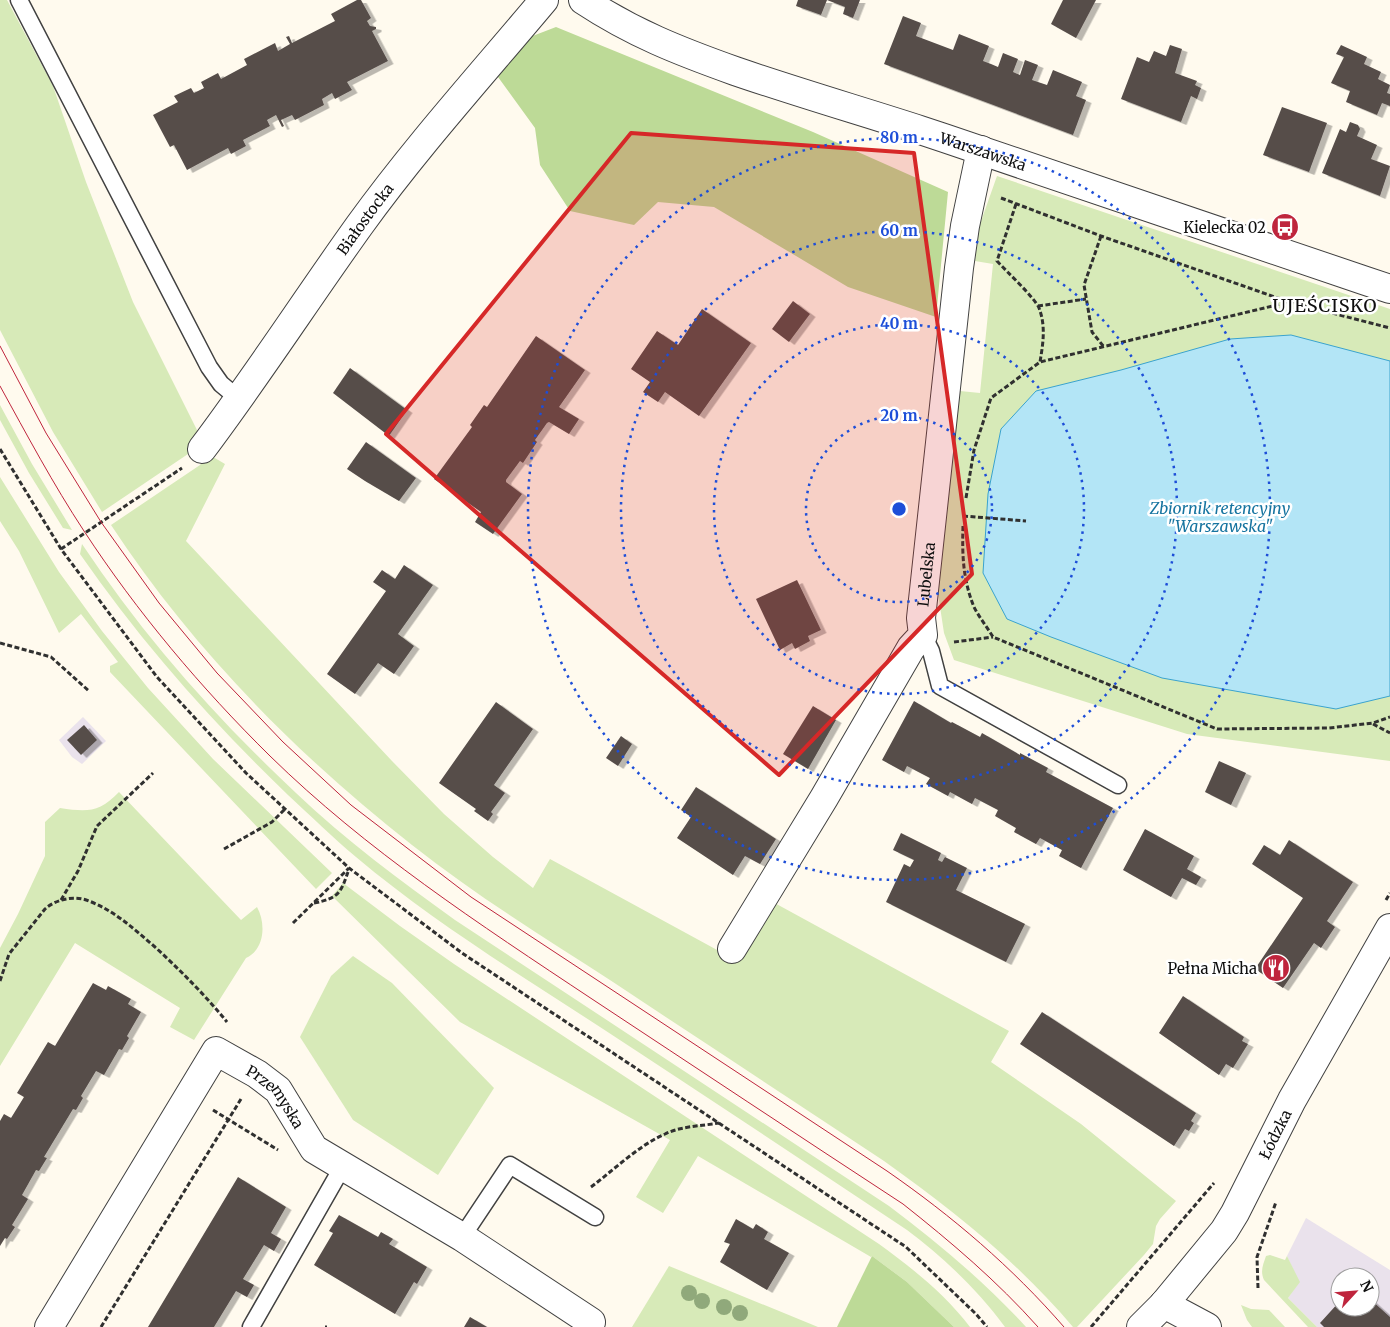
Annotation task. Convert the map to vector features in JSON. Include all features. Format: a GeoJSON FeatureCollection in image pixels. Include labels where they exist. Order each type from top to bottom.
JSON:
{"type":"FeatureCollection","features":[{"type":"Feature","properties":{"kind":"street","name":"Białostocka"},"geometry":{"type":"LineString","coordinates":[[202,449],[240,399],[365,218],[415,153],[544,0]]}},
{"type":"Feature","properties":{"kind":"street","name":"Warszawska"},"geometry":{"type":"LineString","coordinates":[[600,5],[659,43],[778,86],[981,150],[1390,289]]}},
{"type":"Feature","properties":{"kind":"street","name":"Lubelska"},"geometry":{"type":"LineString","coordinates":[[923,635],[921,618],[959,268],[972,187],[981,150]]}},
{"type":"Feature","properties":{"kind":"street"},"geometry":{"type":"LineString","coordinates":[[732,950],[824,798],[911,648],[923,635]]}},
{"type":"Feature","properties":{"kind":"street","name":"Łódzka"},"geometry":{"type":"LineString","coordinates":[[1140,1327],[1170,1316],[1224,1231],[1292,1100],[1390,928]]}},
{"type":"Feature","properties":{"kind":"street","name":"Przemyska"},"geometry":{"type":"LineString","coordinates":[[49,1327],[216,1051],[257,1074],[278,1090],[314,1149],[462,1237],[590,1322],[587,1327]]}},
{"type":"Feature","properties":{"kind":"street"},"geometry":{"type":"LineString","coordinates":[[1170,1316],[1207,1327]]}},
{"type":"Feature","properties":{"kind":"lane"},"geometry":{"type":"LineString","coordinates":[[19,0],[209,367],[221,384],[240,399]]}},
{"type":"Feature","properties":{"kind":"lane"},"geometry":{"type":"LineString","coordinates":[[923,635],[931,651],[940,686],[1118,785]]}},
{"type":"Feature","properties":{"kind":"lane"},"geometry":{"type":"LineString","coordinates":[[462,1237],[510,1165],[595,1217]]}},
{"type":"Feature","properties":{"kind":"lane"},"geometry":{"type":"LineString","coordinates":[[250,1327],[343,1166]]}},
{"type":"Feature","properties":{"kind":"path"},"geometry":{"type":"LineString","coordinates":[[972,187],[1101,236],[1289,302],[1390,328]]}},
{"type":"Feature","properties":{"kind":"path"},"geometry":{"type":"LineString","coordinates":[[1016,204],[997,261],[1038,306],[1043,323],[1044,341],[1040,362]]}},
{"type":"Feature","properties":{"kind":"path"},"geometry":{"type":"LineString","coordinates":[[1101,236],[1084,285],[1092,332],[1104,347]]}},
{"type":"Feature","properties":{"kind":"path"},"geometry":{"type":"LineString","coordinates":[[1038,306],[1086,299]]}},
{"type":"Feature","properties":{"kind":"path"},"geometry":{"type":"LineString","coordinates":[[965,506],[974,450],[991,398],[1040,362],[1289,302]]}},
{"type":"Feature","properties":{"kind":"path"},"geometry":{"type":"LineString","coordinates":[[0,449],[60,549],[157,677],[246,773],[349,868],[462,953],[906,1247],[976,1314],[987,1327]]}},
{"type":"Feature","properties":{"kind":"path"},"geometry":{"type":"LineString","coordinates":[[60,549],[195,459],[202,449]]}},
{"type":"Feature","properties":{"kind":"path"},"geometry":{"type":"LineString","coordinates":[[993,637],[975,609],[968,588],[962,560],[964,516],[1026,521]]}},
{"type":"Feature","properties":{"kind":"path"},"geometry":{"type":"LineString","coordinates":[[923,635],[941,644],[993,637],[1217,729],[1329,728],[1373,723],[1390,717]]}},
{"type":"Feature","properties":{"kind":"path"},"geometry":{"type":"LineString","coordinates":[[0,643],[51,657],[89,691]]}},
{"type":"Feature","properties":{"kind":"path"},"geometry":{"type":"LineString","coordinates":[[1373,723],[1390,733]]}},
{"type":"Feature","properties":{"kind":"path"},"geometry":{"type":"LineString","coordinates":[[61,901],[78,871],[97,826],[153,773]]}},
{"type":"Feature","properties":{"kind":"path"},"geometry":{"type":"LineString","coordinates":[[224,849],[272,822],[285,809]]}},
{"type":"Feature","properties":{"kind":"path"},"geometry":{"type":"LineString","coordinates":[[292,923],[349,868]]}},
{"type":"Feature","properties":{"kind":"path"},"geometry":{"type":"LineString","coordinates":[[313,903],[329,900],[338,893],[342,888],[349,868]]}},
{"type":"Feature","properties":{"kind":"path"},"geometry":{"type":"LineString","coordinates":[[0,981],[9,954],[51,903],[72,898],[87,900],[124,919],[204,994],[232,1029]]}},
{"type":"Feature","properties":{"kind":"path"},"geometry":{"type":"LineString","coordinates":[[101,1327],[257,1074]]}},
{"type":"Feature","properties":{"kind":"path"},"geometry":{"type":"LineString","coordinates":[[571,1203],[644,1146],[665,1134],[677,1130],[720,1123]]}},
{"type":"Feature","properties":{"kind":"path"},"geometry":{"type":"LineString","coordinates":[[1091,1327],[1211,1187]]}},
{"type":"Feature","properties":{"kind":"path"},"geometry":{"type":"LineString","coordinates":[[1170,1236],[1174,1239]]}},
{"type":"Feature","properties":{"kind":"highlighted area"},"geometry":{"type":"Polygon","coordinates":[[[631,133],[914,153],[972,574],[779,775],[386,434],[631,133]]]}},
{"type":"Feature","properties":{"kind":"shaded area"},"geometry":{"type":"Polygon","coordinates":[[[83,717],[106,741],[82,764],[72,757],[59,740],[83,717]]]}},
{"type":"Feature","properties":{"kind":"shaded area"},"geometry":{"type":"Polygon","coordinates":[[[1306,1218],[1390,1270],[1390,1327],[1317,1327],[1288,1298],[1299,1282],[1287,1256],[1306,1218]]]}},
{"type":"Feature","properties":{"kind":"green space"},"geometry":{"type":"Polygon","coordinates":[[[0,0],[7,0],[53,86],[86,182],[133,302],[197,430],[195,444],[188,454],[102,512],[53,432],[0,330],[0,0]]]}},
{"type":"Feature","properties":{"kind":"green space"},"geometry":{"type":"Polygon","coordinates":[[[556,27],[813,132],[948,192],[936,317],[848,287],[714,207],[658,202],[634,225],[570,211],[540,165],[535,128],[498,77],[530,37],[556,27]]]}},
{"type":"Feature","properties":{"kind":"green space","name":"Zbiornik retencyjny \"Warszawska\""},"geometry":{"type":"Polygon","coordinates":[[[997,176],[1390,309],[1390,761],[1187,734],[954,660],[944,633],[937,587],[960,391],[980,393],[993,264],[975,261],[979,227],[997,176]]]}},
{"type":"Feature","properties":{"kind":"green space"},"geometry":{"type":"Polygon","coordinates":[[[0,405],[32,464],[72,530],[63,528],[29,473],[0,420],[0,405]]]}},
{"type":"Feature","properties":{"kind":"green space"},"geometry":{"type":"Polygon","coordinates":[[[208,454],[225,464],[186,541],[392,761],[444,814],[493,857],[533,888],[550,859],[730,957],[771,901],[1009,1031],[991,1062],[1081,1124],[1176,1201],[1160,1219],[1156,1226],[1153,1244],[1144,1255],[1077,1327],[1073,1327],[1030,1281],[984,1238],[910,1180],[884,1161],[485,899],[412,845],[369,810],[287,736],[248,697],[176,614],[142,570],[111,525],[200,465],[208,454]]]}},
{"type":"Feature","properties":{"kind":"green space"},"geometry":{"type":"Polygon","coordinates":[[[0,477],[59,572],[102,631],[148,688],[213,759],[332,873],[316,889],[110,672],[110,666],[118,662],[81,614],[59,633],[19,551],[0,521],[0,477]]]}},
{"type":"Feature","properties":{"kind":"green space"},"geometry":{"type":"Polygon","coordinates":[[[82,544],[105,578],[155,643],[209,706],[266,765],[353,843],[455,920],[889,1206],[960,1263],[1026,1327],[1005,1327],[995,1313],[959,1275],[934,1251],[907,1230],[677,1077],[475,946],[415,903],[356,857],[259,767],[178,680],[103,587],[80,554],[82,544]]]}},
{"type":"Feature","properties":{"kind":"green space"},"geometry":{"type":"Polygon","coordinates":[[[119,792],[241,920],[257,907],[262,920],[260,942],[252,954],[246,958],[194,1040],[170,1027],[180,1008],[75,943],[0,1066],[0,948],[45,856],[45,822],[60,808],[92,809],[105,804],[119,792]]]}},
{"type":"Feature","properties":{"kind":"green space"},"geometry":{"type":"Polygon","coordinates":[[[343,883],[454,964],[879,1244],[928,1282],[950,1303],[970,1327],[954,1327],[907,1282],[872,1256],[698,1156],[663,1213],[636,1197],[670,1140],[460,1022],[332,896],[343,883]]]}},
{"type":"Feature","properties":{"kind":"green space"},"geometry":{"type":"Polygon","coordinates":[[[353,956],[392,983],[494,1088],[438,1175],[353,1120],[300,1037],[331,976],[353,956]]]}},
{"type":"Feature","properties":{"kind":"green space"},"geometry":{"type":"Polygon","coordinates":[[[1270,1255],[1285,1260],[1287,1256],[1300,1282],[1288,1298],[1317,1327],[1308,1327],[1264,1280],[1262,1274],[1263,1265],[1266,1256],[1270,1255]]]}},
{"type":"Feature","properties":{"kind":"green space"},"geometry":{"type":"Polygon","coordinates":[[[872,1256],[907,1282],[954,1327],[837,1327],[872,1256]]]}},
{"type":"Feature","properties":{"kind":"green space"},"geometry":{"type":"Polygon","coordinates":[[[669,1266],[818,1327],[632,1327],[669,1266]]]}},
{"type":"Feature","properties":{"kind":"green space"},"geometry":{"type":"Polygon","coordinates":[[[1241,1305],[1251,1309],[1269,1310],[1285,1327],[1252,1327],[1241,1305]]]}},
{"type":"Feature","properties":{"kind":"water","name":"Zbiornik retencyjny \"Warszawska\""},"geometry":{"type":"Polygon","coordinates":[[[1291,335],[1390,361],[1390,696],[1336,709],[1162,678],[1007,619],[983,573],[988,494],[1001,429],[1036,391],[1121,370],[1230,339],[1291,335]]]}},
{"type":"Feature","properties":{"kind":"building"},"geometry":{"type":"Polygon","coordinates":[[[357,0],[361,0],[371,18],[367,21],[370,26],[376,27],[372,31],[388,61],[347,82],[352,90],[335,99],[332,93],[322,99],[324,105],[295,120],[292,115],[281,120],[284,126],[282,127],[276,115],[267,120],[270,126],[243,140],[246,146],[231,154],[228,148],[187,170],[174,145],[170,147],[153,115],[178,102],[174,96],[191,88],[194,93],[204,88],[201,82],[218,73],[221,79],[247,65],[244,59],[275,43],[278,51],[290,44],[286,37],[289,36],[292,43],[335,21],[331,14],[357,0]]]}},
{"type":"Feature","properties":{"kind":"building"},"geometry":{"type":"Polygon","coordinates":[[[798,0],[827,0],[821,15],[796,6],[798,0]]]}},
{"type":"Feature","properties":{"kind":"building"},"geometry":{"type":"Polygon","coordinates":[[[827,0],[860,0],[853,18],[843,14],[845,7],[827,0]]]}},
{"type":"Feature","properties":{"kind":"building"},"geometry":{"type":"Polygon","coordinates":[[[1063,0],[1096,0],[1076,38],[1051,24],[1063,0]]]}},
{"type":"Feature","properties":{"kind":"building"},"geometry":{"type":"Polygon","coordinates":[[[903,16],[921,23],[916,36],[953,50],[959,34],[989,46],[983,61],[998,67],[1003,53],[1018,59],[1013,72],[1020,75],[1025,60],[1038,65],[1032,80],[1047,85],[1053,70],[1082,82],[1076,96],[1086,100],[1073,135],[884,64],[903,16]]]}},
{"type":"Feature","properties":{"kind":"building"},"geometry":{"type":"Polygon","coordinates":[[[1170,45],[1182,49],[1175,73],[1197,81],[1195,85],[1201,88],[1197,99],[1191,96],[1181,122],[1121,99],[1137,57],[1149,62],[1154,51],[1166,56],[1170,45]]]}},
{"type":"Feature","properties":{"kind":"building"},"geometry":{"type":"Polygon","coordinates":[[[1341,45],[1367,57],[1364,64],[1381,72],[1378,79],[1390,85],[1387,93],[1390,94],[1390,106],[1382,103],[1377,115],[1346,102],[1350,91],[1331,83],[1344,57],[1336,54],[1341,45]]]}},
{"type":"Feature","properties":{"kind":"building"},"geometry":{"type":"Polygon","coordinates":[[[1282,107],[1327,123],[1309,172],[1263,155],[1282,107]]]}},
{"type":"Feature","properties":{"kind":"building"},"geometry":{"type":"Polygon","coordinates":[[[1350,122],[1358,125],[1360,129],[1357,136],[1377,145],[1371,159],[1390,166],[1380,196],[1322,173],[1340,129],[1346,132],[1350,122]]]}},
{"type":"Feature","properties":{"kind":"building"},"geometry":{"type":"Polygon","coordinates":[[[793,301],[810,314],[789,342],[772,329],[793,301]]]}},
{"type":"Feature","properties":{"kind":"building"},"geometry":{"type":"Polygon","coordinates":[[[702,309],[751,343],[699,416],[665,392],[658,402],[643,392],[650,382],[631,369],[657,331],[678,345],[702,309]]]}},
{"type":"Feature","properties":{"kind":"building"},"geometry":{"type":"Polygon","coordinates":[[[536,336],[585,370],[559,407],[579,419],[569,434],[549,422],[547,423],[535,440],[537,442],[523,463],[520,461],[506,480],[506,482],[522,494],[493,534],[475,522],[481,512],[434,479],[472,427],[470,425],[484,405],[487,407],[536,336]]]}},
{"type":"Feature","properties":{"kind":"building"},"geometry":{"type":"Polygon","coordinates":[[[350,368],[407,410],[389,436],[333,393],[350,368]]]}},
{"type":"Feature","properties":{"kind":"building"},"geometry":{"type":"Polygon","coordinates":[[[366,442],[416,478],[399,501],[347,469],[366,442]]]}},
{"type":"Feature","properties":{"kind":"building"},"geometry":{"type":"Polygon","coordinates":[[[404,565],[433,585],[398,634],[414,646],[394,674],[378,663],[355,694],[327,674],[386,591],[373,582],[382,570],[395,579],[404,565]]]}},
{"type":"Feature","properties":{"kind":"building"},"geometry":{"type":"Polygon","coordinates":[[[797,580],[821,630],[808,636],[810,641],[795,649],[792,643],[780,650],[756,599],[797,580]]]}},
{"type":"Feature","properties":{"kind":"building"},"geometry":{"type":"Polygon","coordinates":[[[914,701],[951,723],[980,737],[982,733],[1020,755],[1020,753],[1048,768],[1046,772],[1113,808],[1081,868],[1059,856],[1062,850],[1040,838],[1036,844],[1014,832],[1016,828],[995,816],[998,810],[975,798],[972,804],[950,792],[948,796],[926,784],[930,778],[907,766],[904,772],[882,760],[914,701]]]}},
{"type":"Feature","properties":{"kind":"building"},"geometry":{"type":"Polygon","coordinates":[[[496,702],[533,729],[494,785],[505,793],[491,812],[493,814],[488,821],[474,811],[476,809],[439,783],[496,702]]]}},
{"type":"Feature","properties":{"kind":"building"},"geometry":{"type":"Polygon","coordinates":[[[813,706],[836,720],[808,769],[783,754],[813,706]]]}},
{"type":"Feature","properties":{"kind":"building"},"geometry":{"type":"Polygon","coordinates":[[[84,725],[97,740],[81,755],[67,740],[84,725]]]}},
{"type":"Feature","properties":{"kind":"building"},"geometry":{"type":"Polygon","coordinates":[[[621,736],[632,744],[618,766],[606,758],[621,736]]]}},
{"type":"Feature","properties":{"kind":"building"},"geometry":{"type":"Polygon","coordinates":[[[1219,761],[1246,773],[1231,805],[1205,792],[1219,761]]]}},
{"type":"Feature","properties":{"kind":"building"},"geometry":{"type":"Polygon","coordinates":[[[696,787],[776,839],[760,864],[745,856],[733,875],[677,838],[691,817],[681,810],[696,787]]]}},
{"type":"Feature","properties":{"kind":"building"},"geometry":{"type":"Polygon","coordinates":[[[1145,829],[1194,856],[1187,869],[1201,877],[1196,885],[1182,878],[1171,897],[1123,870],[1145,829]]]}},
{"type":"Feature","properties":{"kind":"building"},"geometry":{"type":"Polygon","coordinates":[[[901,833],[941,853],[938,860],[942,862],[945,857],[967,868],[956,890],[1025,924],[1006,962],[886,902],[904,864],[910,867],[914,860],[893,850],[901,833]]]}},
{"type":"Feature","properties":{"kind":"building"},"geometry":{"type":"Polygon","coordinates":[[[1289,840],[1353,882],[1327,921],[1335,927],[1321,948],[1314,943],[1283,988],[1255,969],[1303,898],[1252,864],[1264,845],[1280,855],[1289,840]]]}},
{"type":"Feature","properties":{"kind":"building"},"geometry":{"type":"Polygon","coordinates":[[[93,983],[106,990],[108,986],[131,999],[128,1004],[141,1012],[127,1036],[129,1038],[122,1050],[119,1049],[104,1075],[96,1071],[81,1096],[83,1098],[76,1110],[73,1109],[44,1157],[47,1158],[39,1171],[36,1170],[22,1195],[28,1199],[12,1225],[15,1227],[0,1246],[0,1121],[4,1114],[11,1118],[24,1097],[17,1093],[48,1042],[55,1046],[93,983]]]}},
{"type":"Feature","properties":{"kind":"building"},"geometry":{"type":"Polygon","coordinates":[[[1183,996],[1244,1037],[1242,1041],[1248,1044],[1233,1068],[1226,1064],[1219,1075],[1159,1033],[1183,996]]]}},
{"type":"Feature","properties":{"kind":"building"},"geometry":{"type":"Polygon","coordinates":[[[1042,1012],[1196,1113],[1191,1121],[1194,1123],[1189,1131],[1185,1129],[1174,1146],[1020,1044],[1042,1012]]]}},
{"type":"Feature","properties":{"kind":"building"},"geometry":{"type":"Polygon","coordinates":[[[238,1177],[286,1207],[271,1233],[281,1239],[274,1251],[264,1245],[243,1279],[254,1285],[247,1297],[236,1291],[214,1327],[148,1327],[238,1177]]]}},
{"type":"Feature","properties":{"kind":"building"},"geometry":{"type":"Polygon","coordinates":[[[339,1215],[378,1237],[381,1232],[393,1239],[389,1244],[427,1267],[417,1284],[414,1282],[395,1314],[314,1265],[333,1233],[329,1231],[339,1215]]]}},
{"type":"Feature","properties":{"kind":"building"},"geometry":{"type":"Polygon","coordinates":[[[736,1219],[753,1229],[756,1224],[768,1232],[764,1239],[789,1253],[767,1290],[720,1262],[730,1244],[724,1242],[736,1219]]]}},
{"type":"Feature","properties":{"kind":"building"},"geometry":{"type":"Polygon","coordinates":[[[1380,1308],[1390,1317],[1390,1327],[1324,1327],[1320,1323],[1330,1312],[1330,1317],[1380,1317],[1380,1308]]]}},
{"type":"Feature","properties":{"kind":"building"},"geometry":{"type":"Polygon","coordinates":[[[470,1317],[487,1327],[464,1327],[470,1317]]]}},
{"type":"Feature","properties":{"kind":"tram line"},"geometry":{"type":"LineString","coordinates":[[0,346],[46,433],[101,522],[159,603],[217,673],[283,742],[351,805],[471,897],[911,1188],[980,1243],[1024,1284],[1064,1327]]}},
{"type":"Feature","properties":{"kind":"tram line"},"geometry":{"type":"LineString","coordinates":[[0,386],[40,459],[84,531],[148,620],[219,704],[270,756],[307,790],[384,854],[466,914],[903,1204],[973,1262],[1038,1327]]}},
{"type":"Feature","properties":{"kind":"place","name":"Kielecka 02"},"geometry":{"type":"Point","coordinates":[1285,227]}},
{"type":"Feature","properties":{"kind":"place","name":"Pełna Micha"},"geometry":{"type":"Point","coordinates":[1276,968]}},
{"type":"Feature","properties":{"kind":"district","name":"UJEŚCISKO"},"geometry":{"type":"Point","coordinates":[1325,305]}}]}
